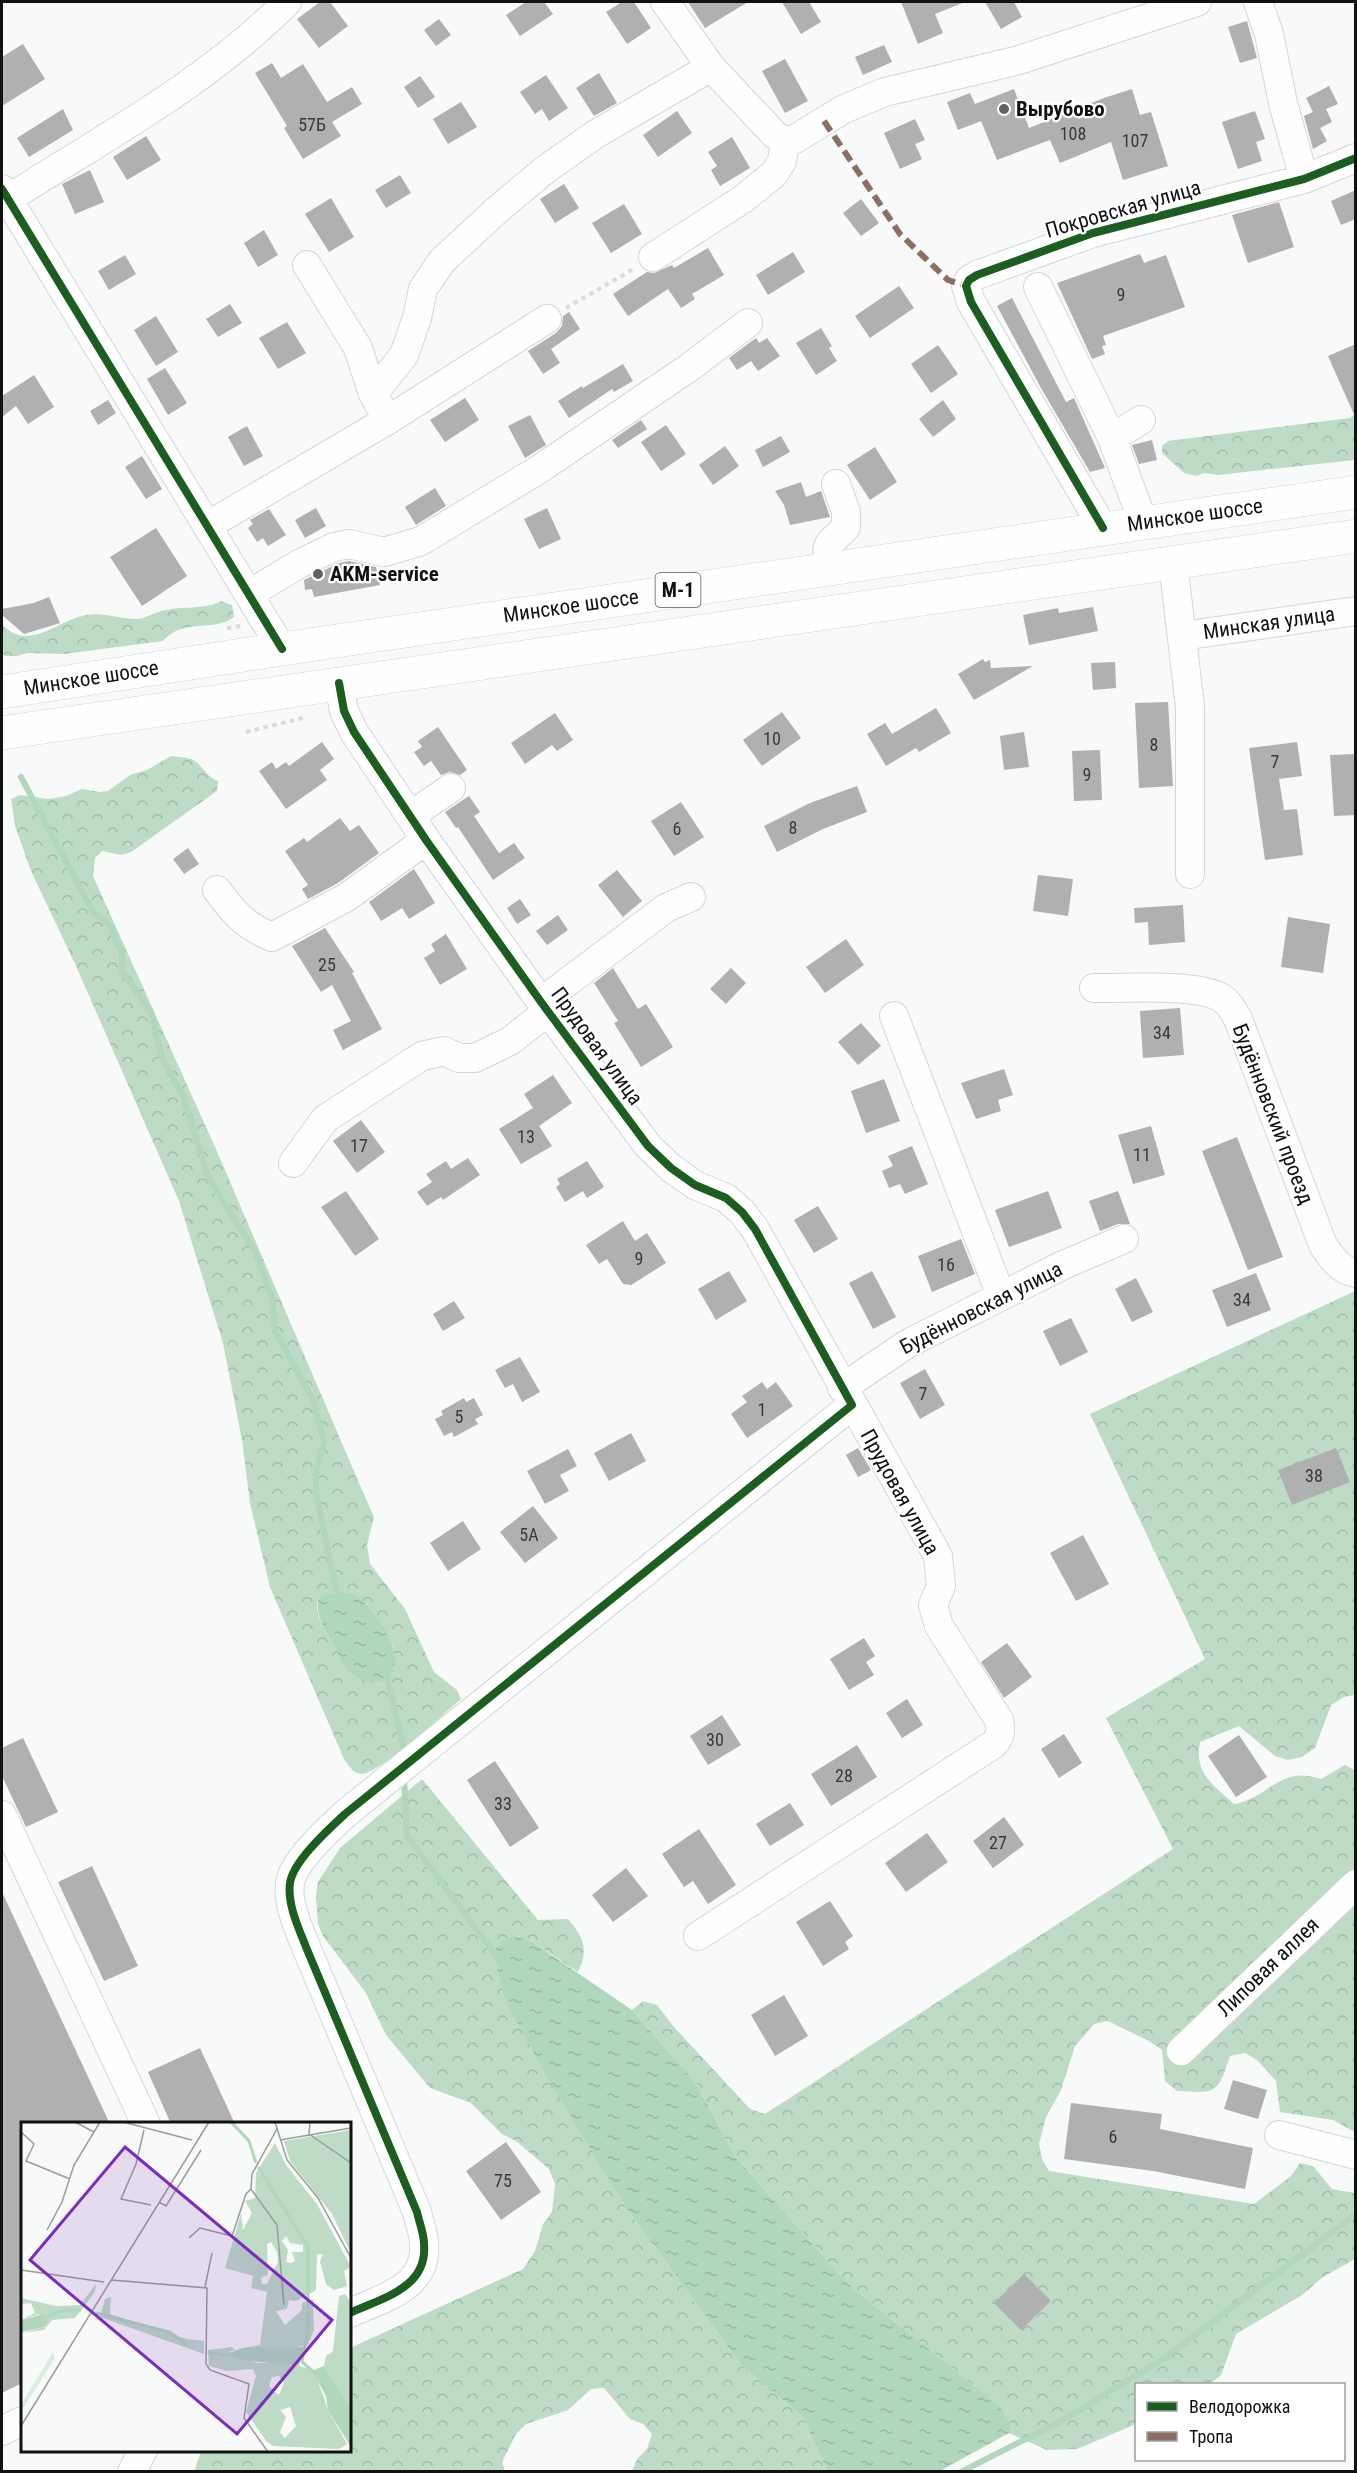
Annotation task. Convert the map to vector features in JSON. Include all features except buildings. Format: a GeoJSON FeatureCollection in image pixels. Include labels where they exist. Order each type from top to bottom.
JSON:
{"type":"FeatureCollection","features":[{"type":"Feature","properties":{"kind":"highway","name":"Минское шоссе"},"geometry":{"type":"LineString","coordinates":[[2,692],[829,568],[1356,492]]}},
{"type":"Feature","properties":{"kind":"highway","name":"Минское шоссе"},"geometry":{"type":"LineString","coordinates":[[2,733],[341,697],[1173,562],[1356,536]]}},
{"type":"Feature","properties":{"kind":"street"},"geometry":{"type":"LineString","coordinates":[[282,649],[5,194],[184,87],[257,32],[287,2]]}},
{"type":"Feature","properties":{"kind":"street"},"geometry":{"type":"LineString","coordinates":[[665,2],[711,67],[774,134],[785,142]]}},
{"type":"Feature","properties":{"kind":"street"},"geometry":{"type":"LineString","coordinates":[[785,142],[795,139],[844,109],[885,92],[1019,60],[1197,2]]}},
{"type":"Feature","properties":{"kind":"street"},"geometry":{"type":"LineString","coordinates":[[1258,2],[1269,34],[1283,103],[1304,179]]}},
{"type":"Feature","properties":{"kind":"street"},"geometry":{"type":"LineString","coordinates":[[373,394],[404,354],[417,318],[423,289],[442,261],[546,169],[596,135],[711,67]]}},
{"type":"Feature","properties":{"kind":"street"},"geometry":{"type":"LineString","coordinates":[[653,257],[742,199],[774,174],[782,161],[785,142]]}},
{"type":"Feature","properties":{"kind":"street","name":"Покровская улица"},"geometry":{"type":"LineString","coordinates":[[1103,528],[971,302],[966,286],[969,280],[976,274],[1093,233],[1304,179],[1356,159]]}},
{"type":"Feature","properties":{"kind":"street"},"geometry":{"type":"LineString","coordinates":[[307,265],[358,348],[373,394],[388,420]]}},
{"type":"Feature","properties":{"kind":"street"},"geometry":{"type":"LineString","coordinates":[[1038,287],[1113,438],[1143,522]]}},
{"type":"Feature","properties":{"kind":"street"},"geometry":{"type":"LineString","coordinates":[[207,526],[388,420],[547,319]]}},
{"type":"Feature","properties":{"kind":"street"},"geometry":{"type":"LineString","coordinates":[[249,594],[299,564],[334,547],[349,544],[384,552],[421,541],[538,470],[690,367],[748,323]]}},
{"type":"Feature","properties":{"kind":"street"},"geometry":{"type":"LineString","coordinates":[[1113,438],[1141,420]]}},
{"type":"Feature","properties":{"kind":"street"},"geometry":{"type":"LineString","coordinates":[[829,568],[826,551],[830,542],[846,527],[846,512],[836,484]]}},
{"type":"Feature","properties":{"kind":"street"},"geometry":{"type":"LineString","coordinates":[[1173,562],[1190,707],[1190,874]]}},
{"type":"Feature","properties":{"kind":"street","name":"Минская улица"},"geometry":{"type":"LineString","coordinates":[[1182,636],[1356,611]]}},
{"type":"Feature","properties":{"kind":"street","name":"Прудовая улица"},"geometry":{"type":"LineString","coordinates":[[341,697],[354,732],[426,840],[648,1146],[671,1168],[695,1185],[726,1198],[742,1212],[755,1229],[938,1556],[941,1586],[933,1605],[939,1626],[999,1720],[1001,1728],[999,1738],[994,1744],[698,1936]]}},
{"type":"Feature","properties":{"kind":"street"},"geometry":{"type":"LineString","coordinates":[[410,816],[451,788]]}},
{"type":"Feature","properties":{"kind":"street"},"geometry":{"type":"LineString","coordinates":[[217,890],[234,914],[254,929],[272,937],[347,897],[426,840]]}},
{"type":"Feature","properties":{"kind":"street"},"geometry":{"type":"LineString","coordinates":[[293,1164],[325,1119],[422,1056],[444,1051],[459,1058],[475,1058],[510,1041],[545,1006],[666,908],[691,897]]}},
{"type":"Feature","properties":{"kind":"street","name":"Будённовский проезд"},"geometry":{"type":"LineString","coordinates":[[1094,988],[1191,989],[1221,997],[1230,1006],[1238,1019],[1323,1245],[1334,1261],[1350,1272],[1356,1273]]}},
{"type":"Feature","properties":{"kind":"street"},"geometry":{"type":"LineString","coordinates":[[894,1016],[1001,1296]]}},
{"type":"Feature","properties":{"kind":"street","name":"Будённовская улица"},"geometry":{"type":"LineString","coordinates":[[351,2313],[402,2289],[417,2277],[423,2263],[424,2244],[417,2212],[292,1909],[290,1883],[307,1851],[345,1814],[907,1344],[1061,1266],[1124,1239]]}},
{"type":"Feature","properties":{"kind":"street"},"geometry":{"type":"LineString","coordinates":[[2,1815],[145,2122]]}},
{"type":"Feature","properties":{"kind":"street","name":"Липовая аллея"},"geometry":{"type":"LineString","coordinates":[[1181,2050],[1356,1884]]}},
{"type":"Feature","properties":{"kind":"street"},"geometry":{"type":"LineString","coordinates":[[1279,2135],[1356,2155]]}},
{"type":"Feature","properties":{"kind":"street"},"geometry":{"type":"LineString","coordinates":[[2,2431],[21,2422]]}},
{"type":"Feature","properties":{"kind":"street"},"geometry":{"type":"LineString","coordinates":[[132,2472],[142,2452]]}},
{"type":"Feature","properties":{"kind":"path"},"geometry":{"type":"LineString","coordinates":[[547,319],[653,257]]}},
{"type":"Feature","properties":{"kind":"path"},"geometry":{"type":"LineString","coordinates":[[246,732],[298,719],[341,697]]}},
{"type":"Feature","properties":{"kind":"green space"},"geometry":{"type":"Polygon","coordinates":[[[1355,414],[1355,460],[1218,475],[1204,473],[1197,476],[1184,473],[1162,453],[1162,446],[1168,441],[1350,418],[1355,414]]]}},
{"type":"Feature","properties":{"kind":"green space"},"geometry":{"type":"Polygon","coordinates":[[[221,601],[232,605],[234,617],[217,624],[180,629],[163,641],[64,654],[28,653],[5,656],[2,653],[2,625],[13,633],[26,636],[41,633],[75,618],[89,615],[140,619],[166,610],[206,606],[221,601]]]}},
{"type":"Feature","properties":{"kind":"green space"},"geometry":{"type":"Polygon","coordinates":[[[171,756],[191,759],[210,777],[218,781],[217,791],[131,852],[121,855],[102,851],[95,858],[93,876],[219,1156],[374,1517],[367,1545],[370,1564],[405,1609],[434,1672],[457,1690],[461,1699],[382,1765],[361,1774],[353,1771],[344,1759],[270,1587],[250,1503],[242,1440],[223,1343],[179,1201],[76,966],[31,871],[15,826],[11,799],[20,795],[48,799],[66,796],[82,789],[108,791],[130,775],[147,770],[171,756]],[[337,1593],[319,1596],[318,1614],[343,1662],[362,1679],[393,1647],[383,1626],[368,1606],[356,1597],[337,1593]]]}},
{"type":"Feature","properties":{"kind":"green space"},"geometry":{"type":"Polygon","coordinates":[[[1355,1291],[1355,1695],[1344,1697],[1331,1705],[1315,1748],[1302,1757],[1288,1760],[1275,1756],[1239,1726],[1200,1742],[1199,1753],[1202,1770],[1206,1777],[1234,1804],[1295,1776],[1321,1779],[1345,1765],[1355,1770],[1355,2132],[1333,2120],[1280,2112],[1276,2081],[1257,2060],[1245,2053],[1230,2056],[1222,2078],[1214,2089],[1200,2092],[1177,2091],[1165,2081],[1162,2050],[1108,2021],[1094,2024],[1075,2046],[1061,2090],[1046,2117],[1039,2144],[1042,2159],[1049,2171],[1254,2204],[1291,2176],[1300,2163],[1313,2166],[1332,2189],[1355,2193],[1355,2259],[1323,2277],[1302,2295],[1236,2334],[1221,2375],[1211,2383],[1135,2383],[1135,2424],[1077,2449],[1047,2450],[1009,2433],[1012,2424],[999,2406],[847,2283],[735,2156],[696,2083],[632,2010],[643,2001],[657,2005],[674,2027],[750,2109],[765,2114],[1173,1849],[1106,1718],[1205,1659],[1090,1414],[1355,1291]]]}},
{"type":"Feature","properties":{"kind":"green space"},"geometry":{"type":"Polygon","coordinates":[[[422,1779],[538,1920],[568,1919],[578,1932],[583,1944],[583,1957],[578,1972],[525,1937],[493,1952],[504,1998],[627,2209],[742,2366],[803,2417],[827,2471],[632,2471],[637,2459],[647,2449],[652,2434],[643,2424],[630,2419],[604,2388],[591,2389],[568,2410],[526,2424],[516,2434],[502,2462],[505,2471],[194,2472],[201,2452],[351,2452],[351,2348],[523,2269],[535,2251],[543,2224],[552,2212],[555,2184],[549,2169],[516,2141],[502,2134],[471,2103],[430,2088],[386,2035],[366,1993],[323,1936],[318,1924],[316,1896],[318,1882],[340,1848],[422,1779]]]}},
{"type":"Feature","properties":{"kind":"water"},"geometry":{"type":"Polygon","coordinates":[[[345,1593],[355,1596],[363,1601],[378,1618],[394,1651],[395,1662],[390,1676],[374,1682],[362,1680],[352,1674],[343,1663],[318,1611],[319,1596],[345,1593]]]}},
{"type":"Feature","properties":{"kind":"water"},"geometry":{"type":"Polygon","coordinates":[[[525,1937],[632,2010],[696,2083],[735,2156],[847,2283],[999,2406],[1012,2424],[1009,2433],[940,2471],[827,2471],[803,2417],[742,2366],[627,2209],[547,2077],[504,1998],[493,1952],[505,1938],[525,1937]]]}},
{"type":"Feature","properties":{"kind":"waterway"},"geometry":{"type":"LineString","coordinates":[[21,777],[93,912],[112,928],[115,941],[122,952],[122,971],[151,1012],[162,1058],[183,1096],[208,1177],[255,1251],[272,1298],[275,1331],[313,1400],[324,1441],[316,1472],[316,1493],[337,1593],[340,1598]]}},
{"type":"Feature","properties":{"kind":"waterway"},"geometry":{"type":"LineString","coordinates":[[383,1672],[387,1677],[402,1741],[403,1758]]}},
{"type":"Feature","properties":{"kind":"waterway"},"geometry":{"type":"LineString","coordinates":[[404,1777],[407,1836],[498,1958]]}},
{"type":"Feature","properties":{"kind":"waterway"},"geometry":{"type":"LineString","coordinates":[[961,2472],[1061,2421],[1162,2360],[1356,2214]]}},
{"type":"Feature","properties":{"kind":"marked path"},"geometry":{"type":"LineString","coordinates":[[824,121],[900,234],[948,280],[966,286]]}},
{"type":"Feature","properties":{"kind":"cycle path"},"geometry":{"type":"LineString","coordinates":[[1103,528],[971,302],[966,286],[969,280],[977,275],[1093,233],[1304,179],[1356,158]]}},
{"type":"Feature","properties":{"kind":"cycle path"},"geometry":{"type":"LineString","coordinates":[[2,189],[282,649]]}},
{"type":"Feature","properties":{"kind":"cycle path"},"geometry":{"type":"LineString","coordinates":[[339,683],[344,711],[354,732],[426,840],[541,1002],[648,1146],[671,1168],[695,1185],[726,1198],[742,1212],[755,1229],[852,1405],[345,1814],[305,1855],[293,1874],[290,1883],[290,1899],[294,1916],[417,2212],[424,2240],[423,2259],[419,2271],[411,2281],[389,2296],[351,2313]]}},
{"type":"Feature","properties":{"kind":"place","name":"Вырубово"},"geometry":{"type":"Point","coordinates":[1004,109]}},
{"type":"Feature","properties":{"kind":"place","name":"AKM-service"},"geometry":{"type":"Point","coordinates":[318,574]}}]}
